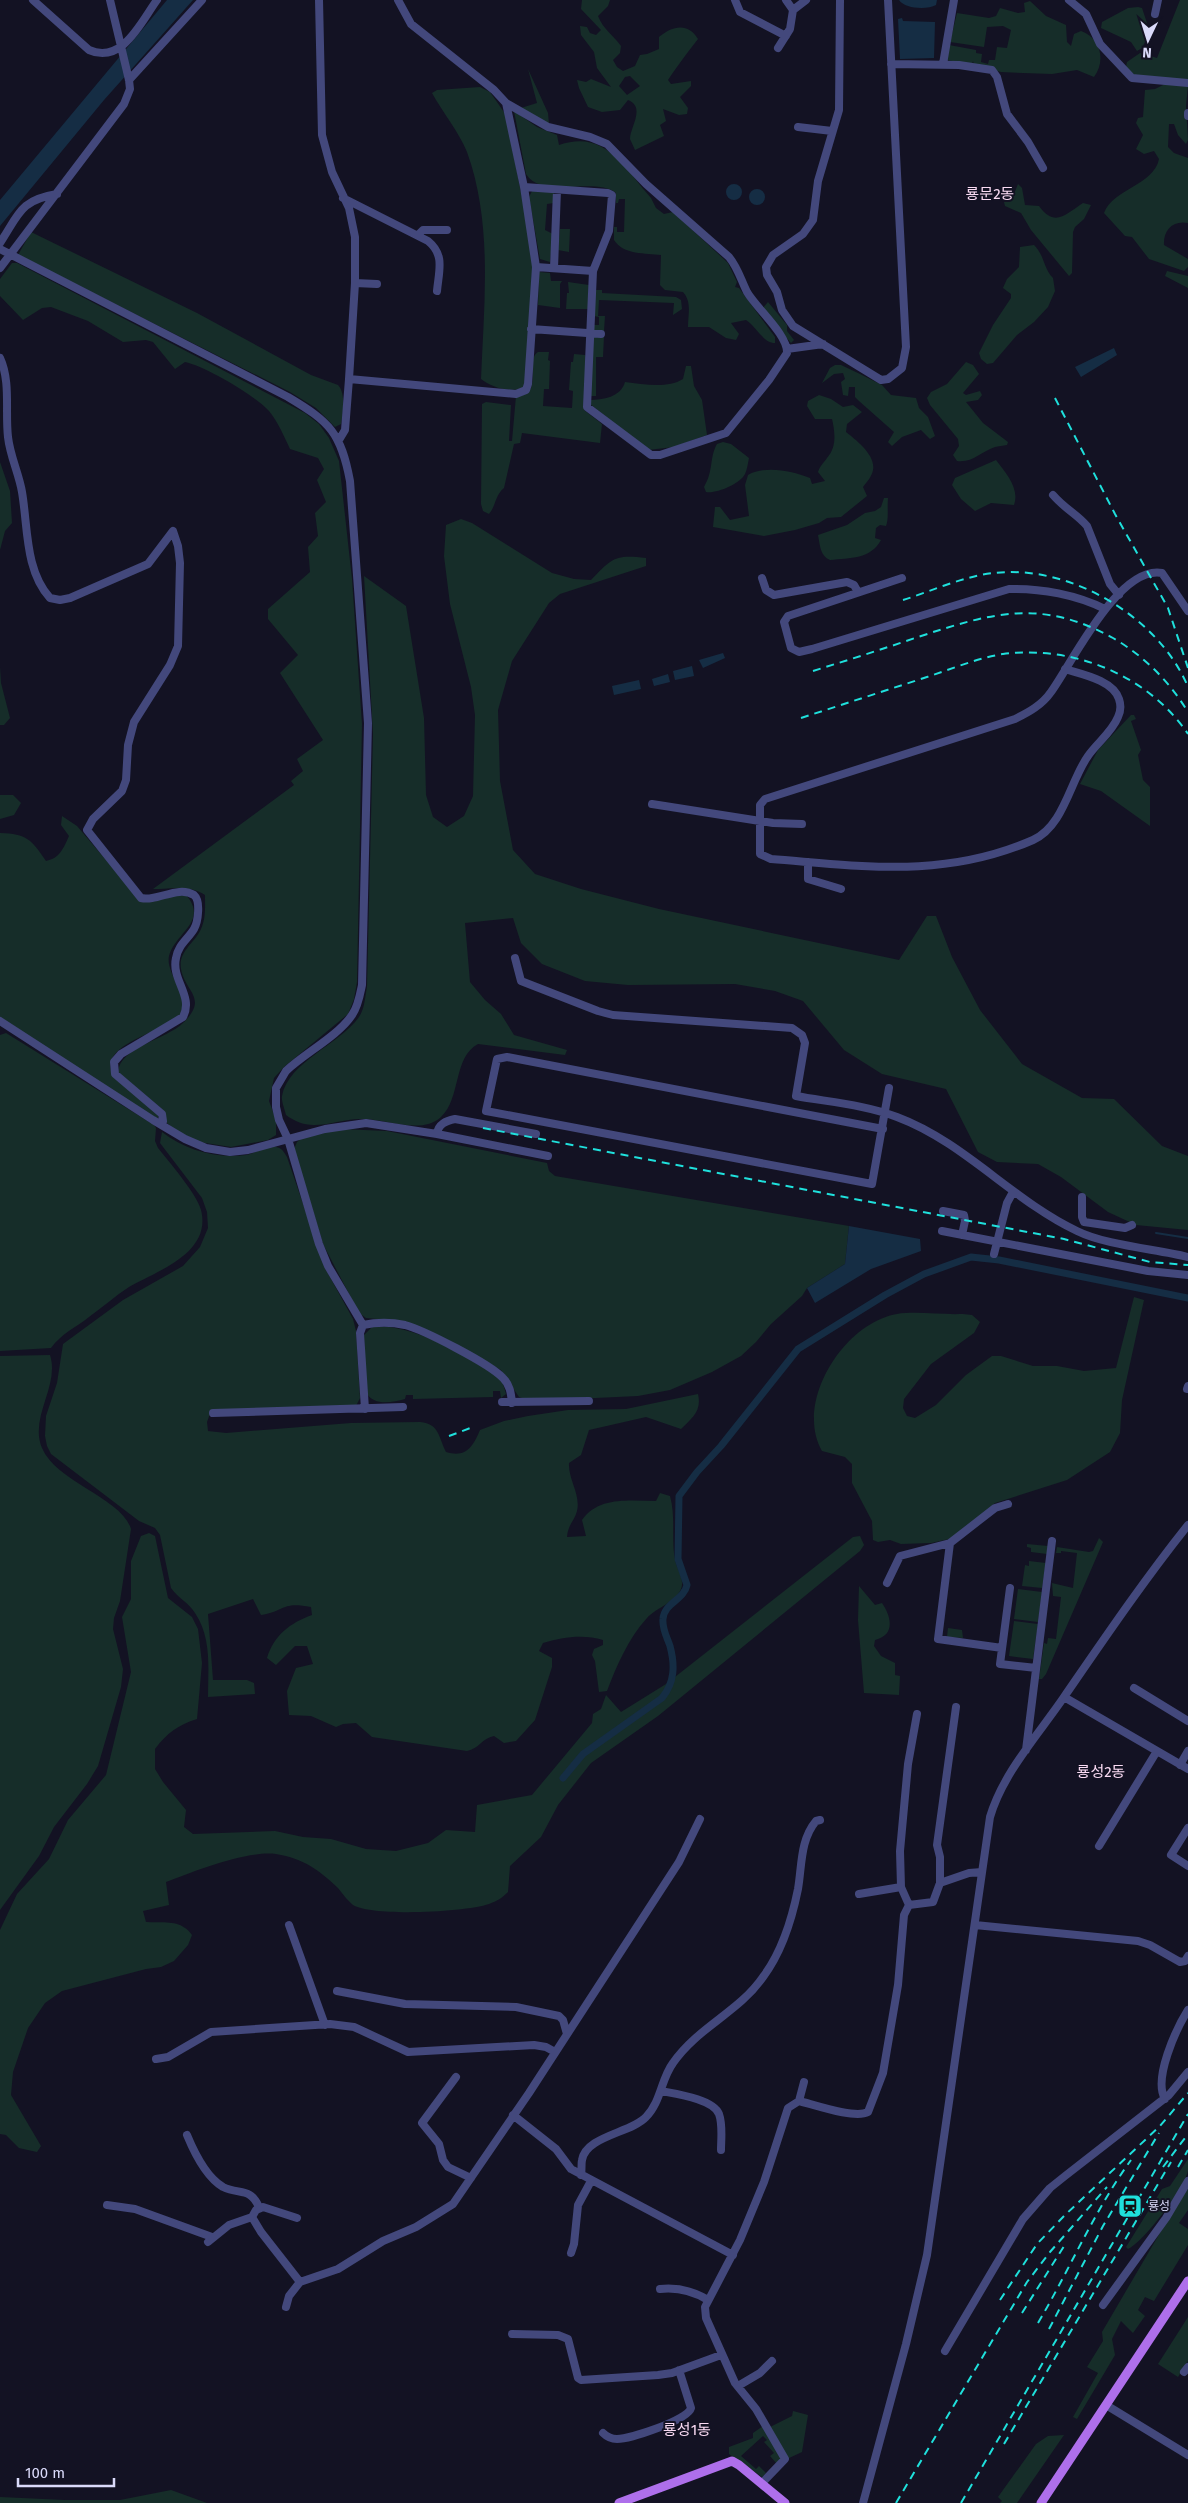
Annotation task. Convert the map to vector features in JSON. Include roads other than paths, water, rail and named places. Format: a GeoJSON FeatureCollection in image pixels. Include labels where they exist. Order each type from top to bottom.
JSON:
{"type":"FeatureCollection","features":[{"type":"Feature","properties":{"kind":"main road"},"geometry":{"type":"LineString","coordinates":[[1040,2503],[1188,2281]]}},
{"type":"Feature","properties":{"kind":"main road"},"geometry":{"type":"LineString","coordinates":[[619,2503],[633,2500],[732,2461],[739,2464],[785,2503]]}},
{"type":"Feature","properties":{"kind":"street"},"geometry":{"type":"LineString","coordinates":[[33,0],[89,50],[97,54],[122,51],[157,0]]}},
{"type":"Feature","properties":{"kind":"street"},"geometry":{"type":"LineString","coordinates":[[0,268],[124,104],[130,89],[129,77],[110,0]]}},
{"type":"Feature","properties":{"kind":"street"},"geometry":{"type":"LineString","coordinates":[[129,77],[202,0]]}},
{"type":"Feature","properties":{"kind":"street"},"geometry":{"type":"LineString","coordinates":[[319,0],[322,135],[332,172],[352,221],[355,237],[355,283],[345,430],[340,440]]}},
{"type":"Feature","properties":{"kind":"street"},"geometry":{"type":"LineString","coordinates":[[398,0],[411,24],[494,90],[506,103],[548,127],[590,137],[607,144],[646,184],[735,264],[752,299],[783,339],[787,349],[784,359],[769,380],[726,433],[660,455],[651,455],[587,408],[593,271],[610,231],[612,195],[608,192],[524,188]]}},
{"type":"Feature","properties":{"kind":"street"},"geometry":{"type":"LineString","coordinates":[[735,0],[740,12],[786,36]]}},
{"type":"Feature","properties":{"kind":"street"},"geometry":{"type":"LineString","coordinates":[[778,48],[786,36],[793,18],[793,10],[786,0]]}},
{"type":"Feature","properties":{"kind":"street"},"geometry":{"type":"LineString","coordinates":[[793,10],[806,0]]}},
{"type":"Feature","properties":{"kind":"street"},"geometry":{"type":"LineString","coordinates":[[840,0],[840,98],[818,181],[813,220],[803,234],[773,255],[766,267],[767,275],[777,292],[782,310],[793,326],[881,380],[888,380],[902,368],[906,347],[888,0]]}},
{"type":"Feature","properties":{"kind":"street"},"geometry":{"type":"LineString","coordinates":[[943,64],[954,0]]}},
{"type":"Feature","properties":{"kind":"street"},"geometry":{"type":"LineString","coordinates":[[1070,0],[1086,14],[1100,44],[1132,78],[1188,83]]}},
{"type":"Feature","properties":{"kind":"street"},"geometry":{"type":"LineString","coordinates":[[1155,14],[1158,0]]}},
{"type":"Feature","properties":{"kind":"street"},"geometry":{"type":"LineString","coordinates":[[891,64],[943,64],[984,68],[995,73],[1008,114],[1028,142],[1043,168]]}},
{"type":"Feature","properties":{"kind":"street"},"geometry":{"type":"LineString","coordinates":[[348,379],[502,393],[522,393],[526,390],[528,384],[536,267],[524,188],[506,103]]}},
{"type":"Feature","properties":{"kind":"street"},"geometry":{"type":"LineString","coordinates":[[798,127],[832,131]]}},
{"type":"Feature","properties":{"kind":"street"},"geometry":{"type":"LineString","coordinates":[[554,268],[557,190]]}},
{"type":"Feature","properties":{"kind":"street"},"geometry":{"type":"LineString","coordinates":[[0,243],[26,203],[41,196],[57,194]]}},
{"type":"Feature","properties":{"kind":"street"},"geometry":{"type":"LineString","coordinates":[[344,198],[428,240],[439,251],[437,291]]}},
{"type":"Feature","properties":{"kind":"street"},"geometry":{"type":"LineString","coordinates":[[418,236],[423,230],[447,230]]}},
{"type":"Feature","properties":{"kind":"street"},"geometry":{"type":"LineString","coordinates":[[0,249],[288,397],[316,413],[340,440],[350,481],[368,723],[362,985],[358,1004],[352,1016],[341,1027],[295,1062],[279,1079],[276,1088],[276,1107],[288,1139],[319,1244],[328,1266],[362,1325],[360,1333],[365,1409]]}},
{"type":"Feature","properties":{"kind":"street"},"geometry":{"type":"LineString","coordinates":[[536,267],[593,271]]}},
{"type":"Feature","properties":{"kind":"street"},"geometry":{"type":"LineString","coordinates":[[355,283],[378,284]]}},
{"type":"Feature","properties":{"kind":"street"},"geometry":{"type":"LineString","coordinates":[[531,329],[601,334]]}},
{"type":"Feature","properties":{"kind":"street"},"geometry":{"type":"LineString","coordinates":[[787,349],[823,344]]}},
{"type":"Feature","properties":{"kind":"street"},"geometry":{"type":"LineString","coordinates":[[0,358],[6,375],[8,436],[22,492],[32,558],[37,580],[50,598],[60,600],[70,598],[148,564],[173,531],[178,546],[179,635],[176,655],[134,722],[128,745],[126,780],[122,791],[92,819],[87,830],[141,898],[153,899],[165,894],[181,892],[193,895],[196,898],[198,907],[196,925],[180,947],[176,957],[178,981],[187,1001],[183,1017],[121,1054],[114,1062],[115,1074],[162,1114],[163,1121]]}},
{"type":"Feature","properties":{"kind":"street"},"geometry":{"type":"LineString","coordinates":[[1054,495],[1072,515],[1081,519],[1087,526],[1110,584],[1119,595]]}},
{"type":"Feature","properties":{"kind":"street"},"geometry":{"type":"LineString","coordinates":[[1064,669],[1111,687],[1117,693],[1121,706],[1115,724],[1087,757],[1062,807],[1042,835],[989,855],[932,867],[870,867],[764,858],[760,854],[760,805],[765,799],[792,792],[1015,719],[1040,704],[1051,692],[1064,669],[1105,609],[1134,580],[1150,572],[1162,573],[1188,610]]}},
{"type":"Feature","properties":{"kind":"street"},"geometry":{"type":"LineString","coordinates":[[762,578],[766,590],[774,595],[847,582],[854,585],[858,592]]}},
{"type":"Feature","properties":{"kind":"street"},"geometry":{"type":"LineString","coordinates":[[902,578],[788,616],[784,622],[790,648],[799,652],[812,649],[1009,589],[1033,590],[1062,595],[1105,609]]}},
{"type":"Feature","properties":{"kind":"street"},"geometry":{"type":"LineString","coordinates":[[652,804],[760,820],[802,824]]}},
{"type":"Feature","properties":{"kind":"street"},"geometry":{"type":"LineString","coordinates":[[808,862],[808,879],[841,889]]}},
{"type":"Feature","properties":{"kind":"street"},"geometry":{"type":"LineString","coordinates":[[515,958],[521,981],[598,1011],[634,1018],[787,1027],[795,1030],[802,1035],[805,1043],[793,1112]]}},
{"type":"Feature","properties":{"kind":"street"},"geometry":{"type":"LineString","coordinates":[[0,1021],[154,1120],[197,1145],[218,1150],[238,1151],[325,1129],[361,1123],[437,1134],[548,1156]]}},
{"type":"Feature","properties":{"kind":"street"},"geometry":{"type":"LineString","coordinates":[[883,1129],[507,1057],[497,1059],[486,1111],[872,1184],[883,1129],[890,1088]]}},
{"type":"Feature","properties":{"kind":"street"},"geometry":{"type":"LineString","coordinates":[[796,1096],[885,1113],[907,1121],[954,1147],[1013,1192],[1079,1233],[1188,1257]]}},
{"type":"Feature","properties":{"kind":"street"},"geometry":{"type":"LineString","coordinates":[[837,1120],[840,1104]]}},
{"type":"Feature","properties":{"kind":"street"},"geometry":{"type":"LineString","coordinates":[[437,1134],[442,1123],[455,1119],[536,1134]]}},
{"type":"Feature","properties":{"kind":"street"},"geometry":{"type":"LineString","coordinates":[[994,1254],[1007,1203],[1013,1192]]}},
{"type":"Feature","properties":{"kind":"street"},"geometry":{"type":"LineString","coordinates":[[1079,1233],[1084,1222],[1082,1217],[1082,1197]]}},
{"type":"Feature","properties":{"kind":"street"},"geometry":{"type":"LineString","coordinates":[[943,1211],[964,1215],[965,1221],[962,1235]]}},
{"type":"Feature","properties":{"kind":"street"},"geometry":{"type":"LineString","coordinates":[[1084,1222],[1125,1228],[1132,1225]]}},
{"type":"Feature","properties":{"kind":"street"},"geometry":{"type":"LineString","coordinates":[[942,1231],[1148,1271],[1188,1275]]}},
{"type":"Feature","properties":{"kind":"street"},"geometry":{"type":"LineString","coordinates":[[362,1325],[374,1322],[406,1326],[456,1349],[493,1370],[503,1378],[509,1386],[512,1403]]}},
{"type":"Feature","properties":{"kind":"street"},"geometry":{"type":"LineString","coordinates":[[502,1402],[589,1401]]}},
{"type":"Feature","properties":{"kind":"street"},"geometry":{"type":"LineString","coordinates":[[213,1413],[365,1409],[403,1406]]}},
{"type":"Feature","properties":{"kind":"street"},"geometry":{"type":"LineString","coordinates":[[887,1583],[900,1556],[906,1553],[950,1544],[995,1508],[1008,1504]]}},
{"type":"Feature","properties":{"kind":"street"},"geometry":{"type":"LineString","coordinates":[[863,2503],[923,2278],[990,1817],[995,1800],[1025,1752],[1160,1559],[1188,1525]]}},
{"type":"Feature","properties":{"kind":"street"},"geometry":{"type":"LineString","coordinates":[[1025,1752],[1052,1541]]}},
{"type":"Feature","properties":{"kind":"street"},"geometry":{"type":"LineString","coordinates":[[950,1544],[938,1639],[1002,1648]]}},
{"type":"Feature","properties":{"kind":"street"},"geometry":{"type":"LineString","coordinates":[[1010,1588],[1000,1664],[1036,1668]]}},
{"type":"Feature","properties":{"kind":"street"},"geometry":{"type":"LineString","coordinates":[[1134,1688],[1188,1721]]}},
{"type":"Feature","properties":{"kind":"street"},"geometry":{"type":"LineString","coordinates":[[1064,1697],[1188,1770]]}},
{"type":"Feature","properties":{"kind":"street"},"geometry":{"type":"LineString","coordinates":[[909,1905],[932,1902],[940,1883],[938,1845],[956,1707]]}},
{"type":"Feature","properties":{"kind":"street"},"geometry":{"type":"LineString","coordinates":[[909,1905],[901,1887],[903,1813],[908,1764],[917,1714]]}},
{"type":"Feature","properties":{"kind":"street"},"geometry":{"type":"LineString","coordinates":[[1099,1846],[1157,1751]]}},
{"type":"Feature","properties":{"kind":"street"},"geometry":{"type":"LineString","coordinates":[[1180,1765],[1188,1752]]}},
{"type":"Feature","properties":{"kind":"street"},"geometry":{"type":"LineString","coordinates":[[286,2307],[289,2296],[300,2282],[331,2272],[383,2241],[423,2223],[453,2204],[679,1862],[700,1819]]}},
{"type":"Feature","properties":{"kind":"street"},"geometry":{"type":"LineString","coordinates":[[582,2175],[582,2159],[590,2146],[641,2122],[654,2108],[672,2064],[703,2029],[742,2002],[764,1977],[780,1946],[794,1906],[801,1858],[810,1828],[816,1821],[820,1820]]}},
{"type":"Feature","properties":{"kind":"street"},"geometry":{"type":"LineString","coordinates":[[1188,1828],[1172,1856],[1188,1866]]}},
{"type":"Feature","properties":{"kind":"street"},"geometry":{"type":"LineString","coordinates":[[940,1883],[969,1873],[982,1872]]}},
{"type":"Feature","properties":{"kind":"street"},"geometry":{"type":"LineString","coordinates":[[859,1894],[901,1887]]}},
{"type":"Feature","properties":{"kind":"street"},"geometry":{"type":"LineString","coordinates":[[799,2101],[852,2114],[863,2115],[868,2112],[883,2073],[898,1985],[904,1915],[909,1905]]}},
{"type":"Feature","properties":{"kind":"street"},"geometry":{"type":"LineString","coordinates":[[975,1925],[1138,1941],[1150,1945],[1180,1962],[1185,1962],[1188,1956]]}},
{"type":"Feature","properties":{"kind":"street"},"geometry":{"type":"LineString","coordinates":[[288,1926],[325,2024]]}},
{"type":"Feature","properties":{"kind":"street"},"geometry":{"type":"LineString","coordinates":[[336,1991],[405,2004],[516,2007],[559,2016],[563,2020],[567,2034]]}},
{"type":"Feature","properties":{"kind":"street"},"geometry":{"type":"LineString","coordinates":[[1165,2099],[1161,2086],[1172,2041],[1188,2010]]}},
{"type":"Feature","properties":{"kind":"street"},"geometry":{"type":"LineString","coordinates":[[156,2059],[168,2057],[211,2032],[325,2024],[354,2027],[408,2052],[534,2045],[546,2047],[555,2052]]}},
{"type":"Feature","properties":{"kind":"street"},"geometry":{"type":"LineString","coordinates":[[945,2351],[1023,2219],[1050,2188],[1165,2099],[1188,2072]]}},
{"type":"Feature","properties":{"kind":"street"},"geometry":{"type":"LineString","coordinates":[[456,2078],[422,2123],[437,2139],[443,2160],[448,2167],[471,2178]]}},
{"type":"Feature","properties":{"kind":"street"},"geometry":{"type":"LineString","coordinates":[[762,2483],[785,2459],[756,2409],[738,2386],[701,2313],[733,2255],[764,2182],[788,2108],[799,2101],[804,2082]]}},
{"type":"Feature","properties":{"kind":"street"},"geometry":{"type":"LineString","coordinates":[[661,2090],[698,2100],[714,2108],[720,2120],[721,2150]]}},
{"type":"Feature","properties":{"kind":"street"},"geometry":{"type":"LineString","coordinates":[[513,2114],[544,2138],[572,2169],[591,2181],[733,2255]]}},
{"type":"Feature","properties":{"kind":"street"},"geometry":{"type":"LineString","coordinates":[[187,2135],[195,2153],[218,2182],[224,2187],[251,2195],[259,2207]]}},
{"type":"Feature","properties":{"kind":"street"},"geometry":{"type":"LineString","coordinates":[[940,2168],[949,2170]]}},
{"type":"Feature","properties":{"kind":"street"},"geometry":{"type":"LineString","coordinates":[[570,2253],[574,2244],[578,2204],[591,2181]]}},
{"type":"Feature","properties":{"kind":"street"},"geometry":{"type":"LineString","coordinates":[[1104,2305],[1166,2218],[1188,2181]]}},
{"type":"Feature","properties":{"kind":"street"},"geometry":{"type":"LineString","coordinates":[[107,2205],[135,2209],[210,2240],[238,2220],[252,2217],[259,2207]]}},
{"type":"Feature","properties":{"kind":"street"},"geometry":{"type":"LineString","coordinates":[[259,2207],[271,2208],[290,2217],[297,2218]]}},
{"type":"Feature","properties":{"kind":"street"},"geometry":{"type":"LineString","coordinates":[[252,2217],[261,2232],[300,2282]]}},
{"type":"Feature","properties":{"kind":"street"},"geometry":{"type":"LineString","coordinates":[[660,2290],[680,2289],[696,2293],[708,2300]]}},
{"type":"Feature","properties":{"kind":"street"},"geometry":{"type":"LineString","coordinates":[[512,2334],[558,2334],[568,2339],[578,2378],[581,2380],[658,2375],[679,2370],[721,2355]]}},
{"type":"Feature","properties":{"kind":"street"},"geometry":{"type":"LineString","coordinates":[[738,2386],[760,2373],[772,2361]]}},
{"type":"Feature","properties":{"kind":"street"},"geometry":{"type":"LineString","coordinates":[[603,2433],[608,2437],[618,2439],[636,2435],[685,2416],[691,2408],[679,2370]]}},
{"type":"Feature","properties":{"kind":"street"},"geometry":{"type":"LineString","coordinates":[[1106,2405],[1188,2454]]}},
{"type":"Feature","properties":{"kind":"water"},"geometry":{"type":"Polygon","coordinates":[[[167,0],[193,0],[104,100],[0,226],[0,200],[167,0]]]}},
{"type":"Feature","properties":{"kind":"water"},"geometry":{"type":"Polygon","coordinates":[[[899,0],[937,0],[936,5],[922,8],[911,7],[899,0]]]}},
{"type":"Feature","properties":{"kind":"water"},"geometry":{"type":"Polygon","coordinates":[[[902,18],[903,21],[935,22],[934,58],[900,59],[898,19],[902,18]]]}},
{"type":"Feature","properties":{"kind":"water"},"geometry":{"type":"Polygon","coordinates":[[[731,184],[737,184],[742,189],[740,198],[731,200],[726,195],[726,189],[731,184]]]}},
{"type":"Feature","properties":{"kind":"water"},"geometry":{"type":"Polygon","coordinates":[[[754,189],[760,189],[765,194],[763,203],[754,205],[749,200],[749,194],[754,189]]]}},
{"type":"Feature","properties":{"kind":"water"},"geometry":{"type":"Polygon","coordinates":[[[1114,348],[1117,355],[1081,377],[1075,367],[1114,348]]]}},
{"type":"Feature","properties":{"kind":"water"},"geometry":{"type":"Polygon","coordinates":[[[723,653],[725,658],[703,668],[699,660],[723,653]]]}},
{"type":"Feature","properties":{"kind":"water"},"geometry":{"type":"Polygon","coordinates":[[[692,666],[694,676],[675,680],[673,671],[692,666]]]}},
{"type":"Feature","properties":{"kind":"water"},"geometry":{"type":"Polygon","coordinates":[[[668,674],[670,682],[654,686],[652,679],[668,674]]]}},
{"type":"Feature","properties":{"kind":"water"},"geometry":{"type":"Polygon","coordinates":[[[639,680],[641,689],[614,695],[612,686],[639,680]]]}},
{"type":"Feature","properties":{"kind":"water"},"geometry":{"type":"Polygon","coordinates":[[[849,1226],[920,1239],[921,1251],[871,1269],[815,1303],[807,1288],[845,1264],[849,1226]]]}},
{"type":"Feature","properties":{"kind":"waterway"},"geometry":{"type":"LineString","coordinates":[[1156,1233],[1188,1238]]}},
{"type":"Feature","properties":{"kind":"waterway"},"geometry":{"type":"LineString","coordinates":[[563,1778],[583,1754],[662,1698],[666,1692],[672,1680],[673,1667],[672,1653],[664,1630],[663,1619],[667,1609],[682,1594],[687,1585],[678,1559],[679,1496],[798,1349],[885,1295],[924,1274],[971,1257],[999,1260],[1188,1298]]}},
{"type":"Feature","properties":{"kind":"railway"},"geometry":{"type":"LineString","coordinates":[[1055,398],[1115,514],[1168,608],[1188,668]]}},
{"type":"Feature","properties":{"kind":"railway"},"geometry":{"type":"LineString","coordinates":[[903,600],[960,580],[994,573],[1023,572],[1052,577],[1081,587],[1109,600],[1134,618],[1156,638],[1174,662],[1188,687]]}},
{"type":"Feature","properties":{"kind":"railway"},"geometry":{"type":"LineString","coordinates":[[813,671],[969,621],[993,616],[1039,614],[1087,625],[1124,645],[1155,670],[1173,690],[1188,712]]}},
{"type":"Feature","properties":{"kind":"railway"},"geometry":{"type":"LineString","coordinates":[[801,718],[975,661],[1003,654],[1029,652],[1056,654],[1107,668],[1130,680],[1152,695],[1171,713],[1188,734]]}},
{"type":"Feature","properties":{"kind":"railway"},"geometry":{"type":"LineString","coordinates":[[483,1128],[1064,1239],[1150,1262],[1188,1265]]}},
{"type":"Feature","properties":{"kind":"railway"},"geometry":{"type":"LineString","coordinates":[[449,1436],[473,1427]]}},
{"type":"Feature","properties":{"kind":"railway"},"geometry":{"type":"LineString","coordinates":[[1000,2300],[1037,2244],[1065,2215],[1160,2126],[1188,2093]]}},
{"type":"Feature","properties":{"kind":"railway"},"geometry":{"type":"LineString","coordinates":[[961,2503],[1188,2114]]}},
{"type":"Feature","properties":{"kind":"railway"},"geometry":{"type":"LineString","coordinates":[[1049,2329],[1103,2226],[1159,2133]]}},
{"type":"Feature","properties":{"kind":"railway"},"geometry":{"type":"LineString","coordinates":[[1163,2167],[1188,2134]]}},
{"type":"Feature","properties":{"kind":"railway"},"geometry":{"type":"LineString","coordinates":[[1178,2167],[1188,2150]]}},
{"type":"Feature","properties":{"kind":"railway"},"geometry":{"type":"LineString","coordinates":[[1038,2323],[1105,2199],[1131,2160]]}},
{"type":"Feature","properties":{"kind":"railway"},"geometry":{"type":"LineString","coordinates":[[1004,2444],[1171,2162]]}},
{"type":"Feature","properties":{"kind":"railway"},"geometry":{"type":"LineString","coordinates":[[896,2503],[1027,2282],[1050,2252],[1107,2187]]}},
{"type":"Feature","properties":{"kind":"railway"},"geometry":{"type":"LineString","coordinates":[[1022,2313],[1066,2243]]}},
{"type":"Feature","properties":{"kind":"place","name":"룡성"},"geometry":{"type":"Point","coordinates":[1130,2206]}},
{"type":"Feature","properties":{"kind":"district","name":"룡문2동"},"geometry":{"type":"Point","coordinates":[990,194]}},
{"type":"Feature","properties":{"kind":"district","name":"룡성2동"},"geometry":{"type":"Point","coordinates":[1101,1772]}},
{"type":"Feature","properties":{"kind":"district","name":"룡성1동"},"geometry":{"type":"Point","coordinates":[687,2430]}}]}
